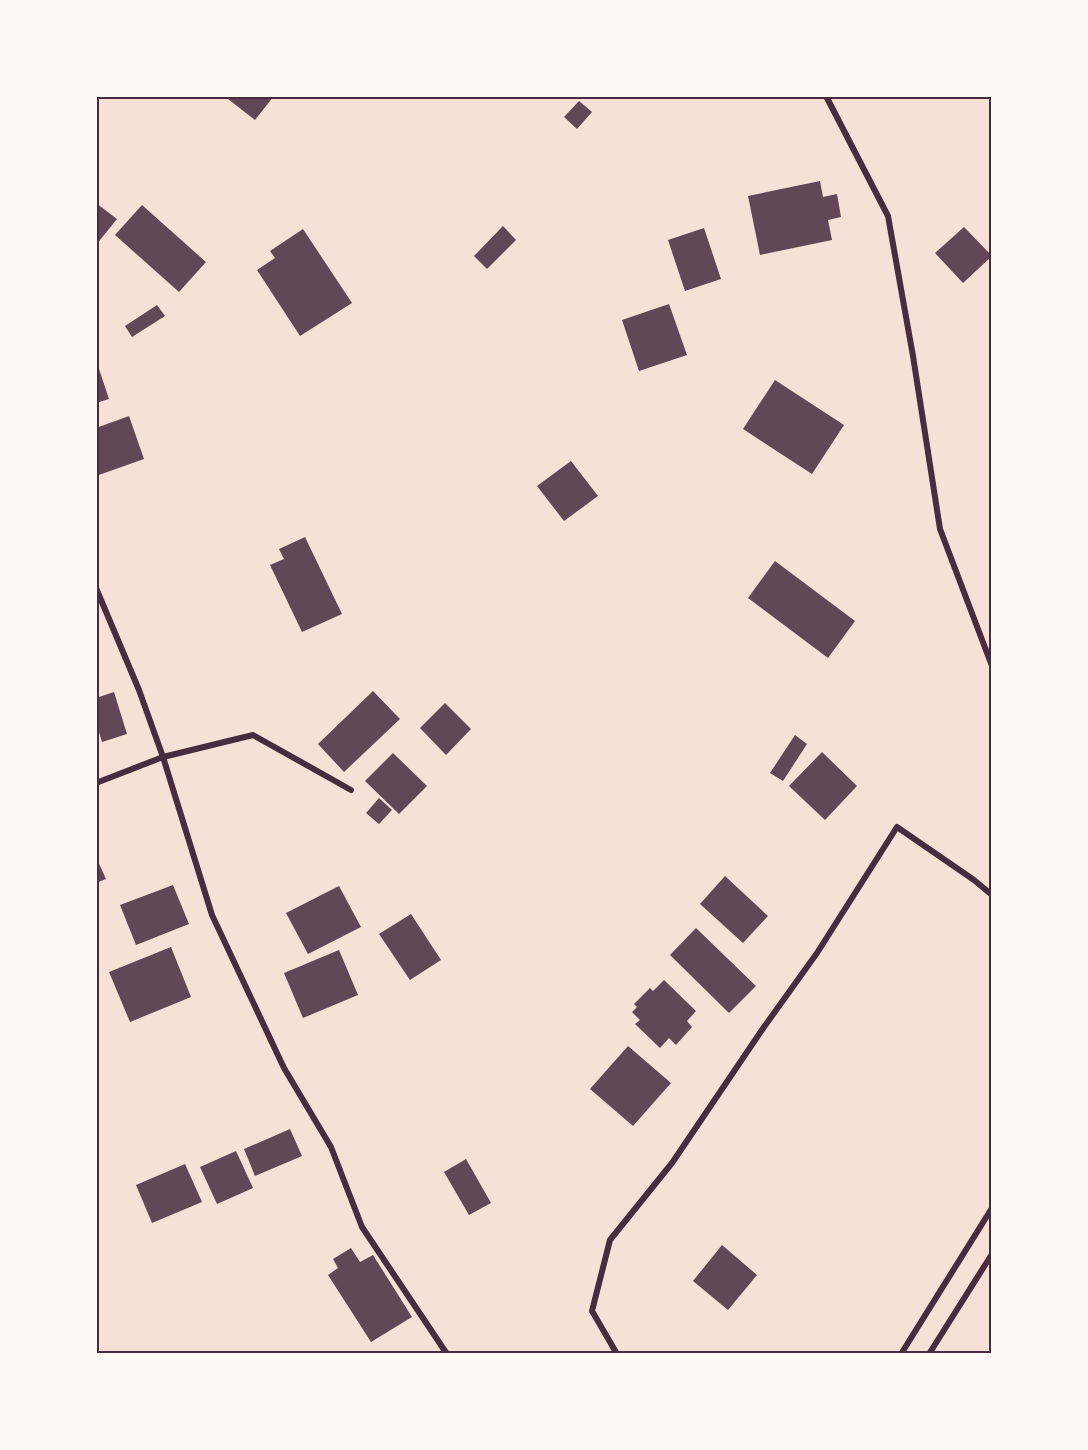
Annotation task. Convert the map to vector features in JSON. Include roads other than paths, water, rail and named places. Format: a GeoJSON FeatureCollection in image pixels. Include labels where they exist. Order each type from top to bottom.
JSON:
{"type":"FeatureCollection","features":[{"type":"Feature","properties":{"kind":"street"},"geometry":{"type":"LineString","coordinates":[[826,96],[888,216],[940,529],[992,666]]}},
{"type":"Feature","properties":{"kind":"street"},"geometry":{"type":"LineString","coordinates":[[96,588],[139,690],[163,757],[212,915],[284,1068],[331,1147],[362,1227],[447,1354]]}},
{"type":"Feature","properties":{"kind":"street"},"geometry":{"type":"LineString","coordinates":[[96,783],[163,757],[253,735],[351,790]]}},
{"type":"Feature","properties":{"kind":"street"},"geometry":{"type":"LineString","coordinates":[[617,1354],[592,1311],[610,1240],[672,1163],[817,953],[897,827],[992,895]]}},
{"type":"Feature","properties":{"kind":"street"},"geometry":{"type":"LineString","coordinates":[[901,1354],[992,1208]]}},
{"type":"Feature","properties":{"kind":"street"},"geometry":{"type":"LineString","coordinates":[[929,1354],[992,1254]]}}]}
